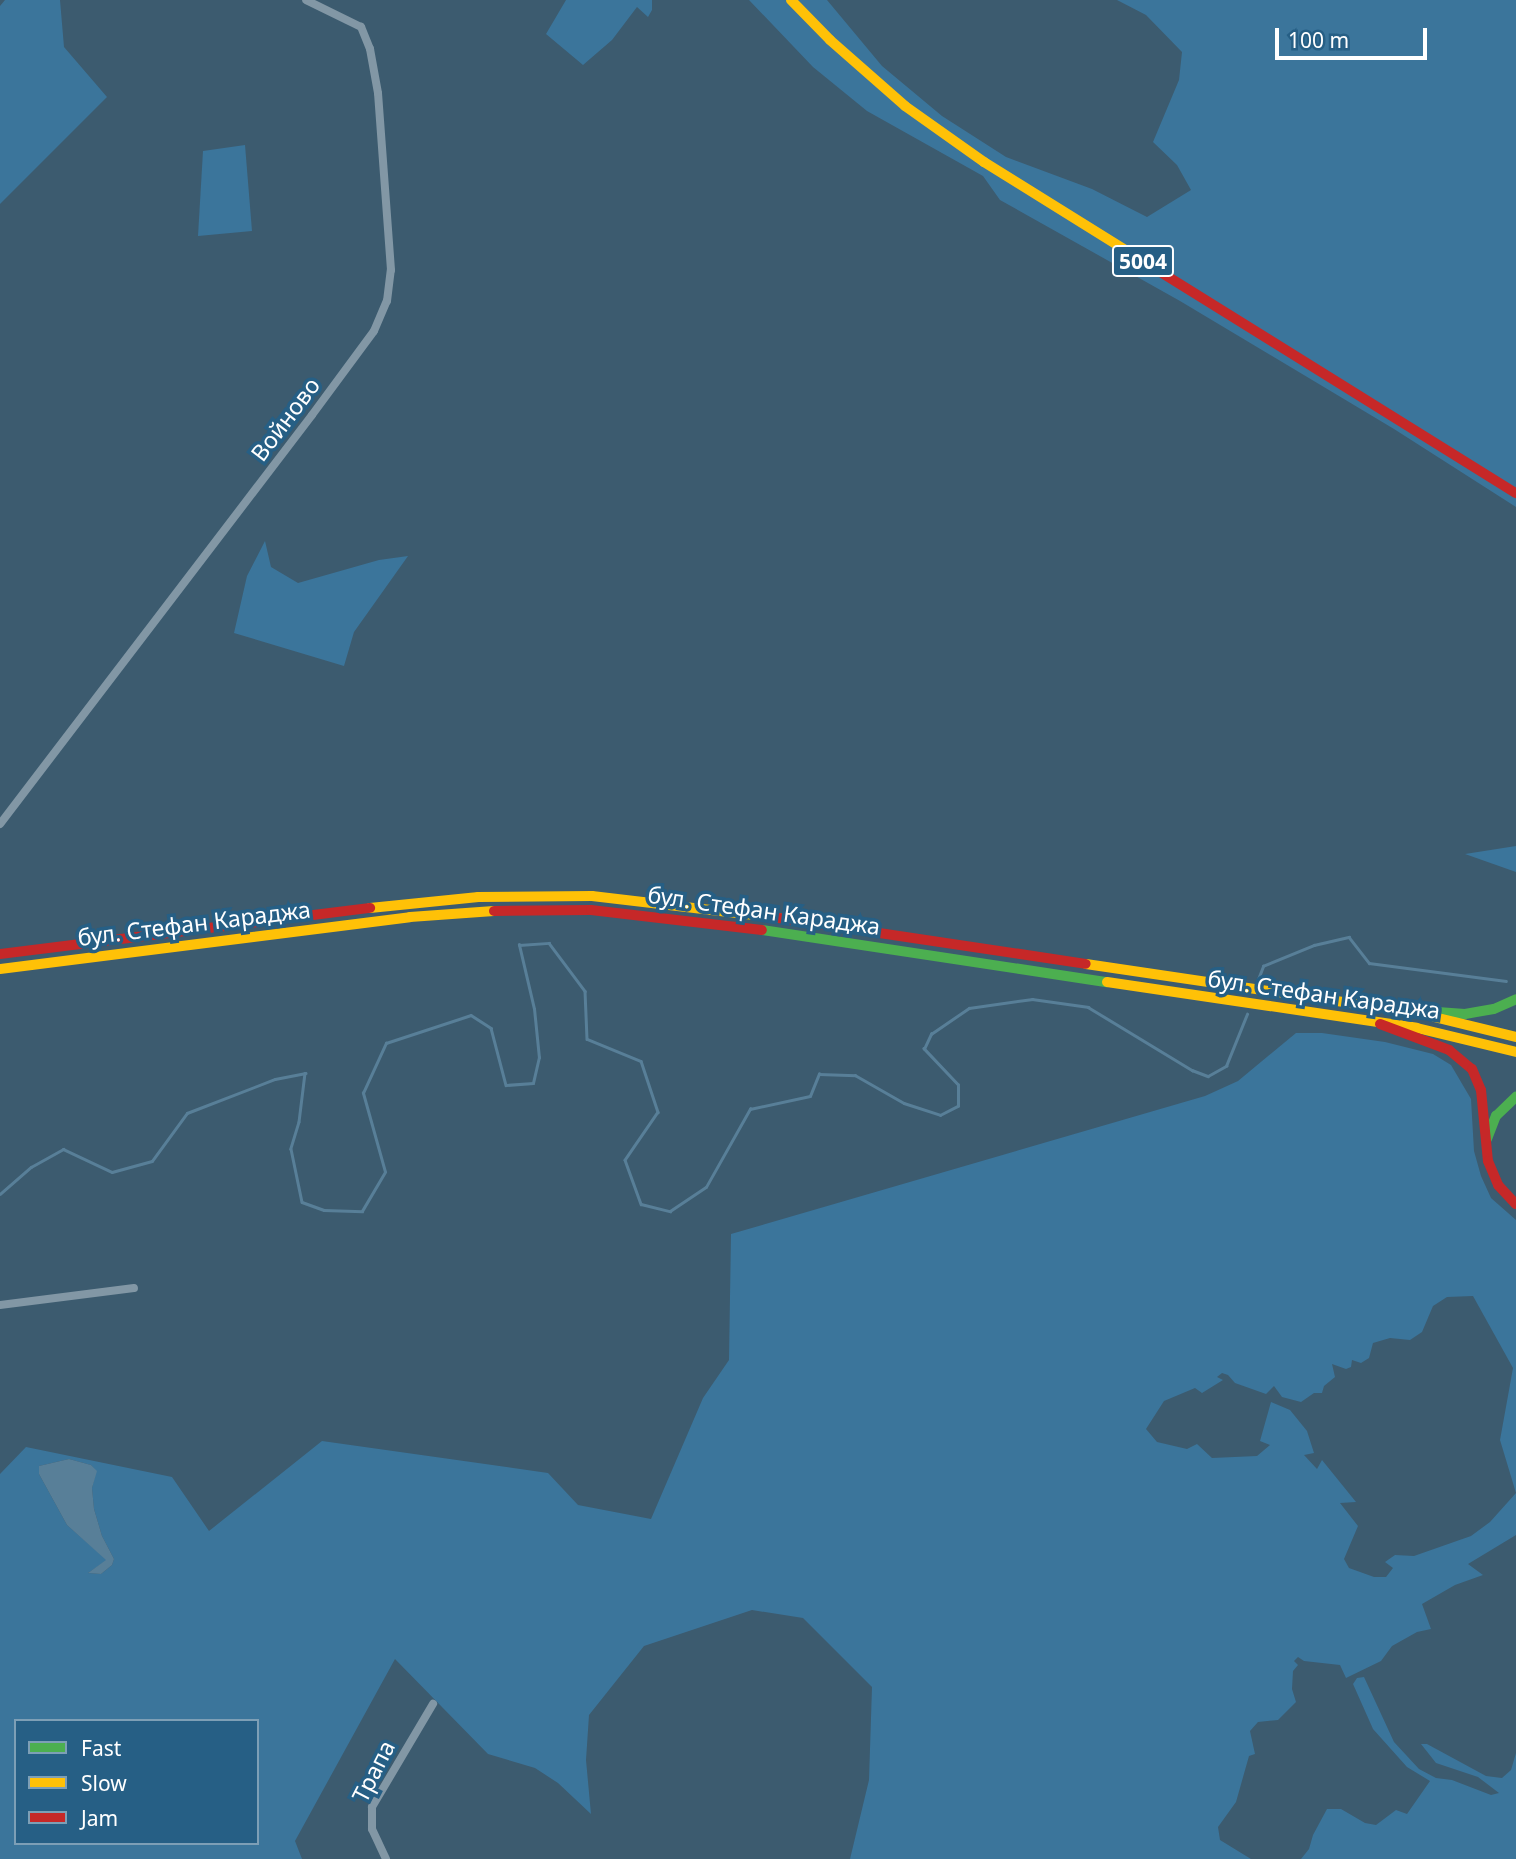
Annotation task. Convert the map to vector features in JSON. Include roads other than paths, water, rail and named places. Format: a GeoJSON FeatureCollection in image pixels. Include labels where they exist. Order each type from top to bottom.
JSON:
{"type":"FeatureCollection","features":[{"type":"Feature","properties":{"kind":"main road","name":"5004"},"geometry":{"type":"LineString","coordinates":[[791,0],[830,40],[905,106],[984,162],[1516,493]]}},
{"type":"Feature","properties":{"kind":"main road","name":"бул. Стефан Караджа"},"geometry":{"type":"LineString","coordinates":[[0,954],[409,903],[478,897],[592,896],[697,906],[1382,1008],[1447,1019],[1516,1037]]}},
{"type":"Feature","properties":{"kind":"main road","name":"бул. Стефан Караджа"},"geometry":{"type":"LineString","coordinates":[[0,969],[410,917],[480,911],[591,911],[695,920],[1444,1032],[1516,1052]]}},
{"type":"Feature","properties":{"kind":"main road"},"geometry":{"type":"LineString","coordinates":[[1382,1008],[1465,1014],[1494,1009],[1516,999]]}},
{"type":"Feature","properties":{"kind":"main road"},"geometry":{"type":"LineString","coordinates":[[1380,1024],[1442,1046],[1468,1064],[1481,1090],[1485,1146],[1494,1178],[1516,1204]]}},
{"type":"Feature","properties":{"kind":"main road"},"geometry":{"type":"LineString","coordinates":[[1485,1146],[1496,1116],[1516,1097]]}},
{"type":"Feature","properties":{"kind":"street","name":"Войново"},"geometry":{"type":"LineString","coordinates":[[0,824],[312,415],[374,331],[387,301],[391,270],[378,93],[370,49],[361,27],[306,0]]}},
{"type":"Feature","properties":{"kind":"street"},"geometry":{"type":"LineString","coordinates":[[0,1305],[134,1288]]}},
{"type":"Feature","properties":{"kind":"street","name":"Трапа"},"geometry":{"type":"LineString","coordinates":[[386,1859],[372,1829],[372,1807],[433,1704]]}},
{"type":"Feature","properties":{"kind":"waterway"},"geometry":{"type":"LineString","coordinates":[[1257,982],[1263,966],[1314,945],[1349,937],[1369,963],[1506,981]]}},
{"type":"Feature","properties":{"kind":"waterway"},"geometry":{"type":"LineString","coordinates":[[0,1194],[31,1167],[63,1149],[112,1172],[152,1161],[187,1113],[275,1079],[305,1073],[299,1122],[291,1149],[302,1202],[324,1210],[362,1211],[385,1172],[363,1093],[386,1043],[471,1015],[491,1028],[506,1085],[533,1083],[539,1058],[534,1009],[519,945],[549,943],[585,991],[587,1039],[641,1061],[658,1112],[625,1160],[641,1204],[670,1211],[706,1187],[750,1109],[810,1096],[819,1074],[855,1075],[904,1103],[940,1115],[958,1106],[958,1085],[924,1049],[931,1034],[969,1008],[1032,999],[1088,1007],[1192,1070],[1208,1076],[1226,1066],[1247,1014]]}}]}
